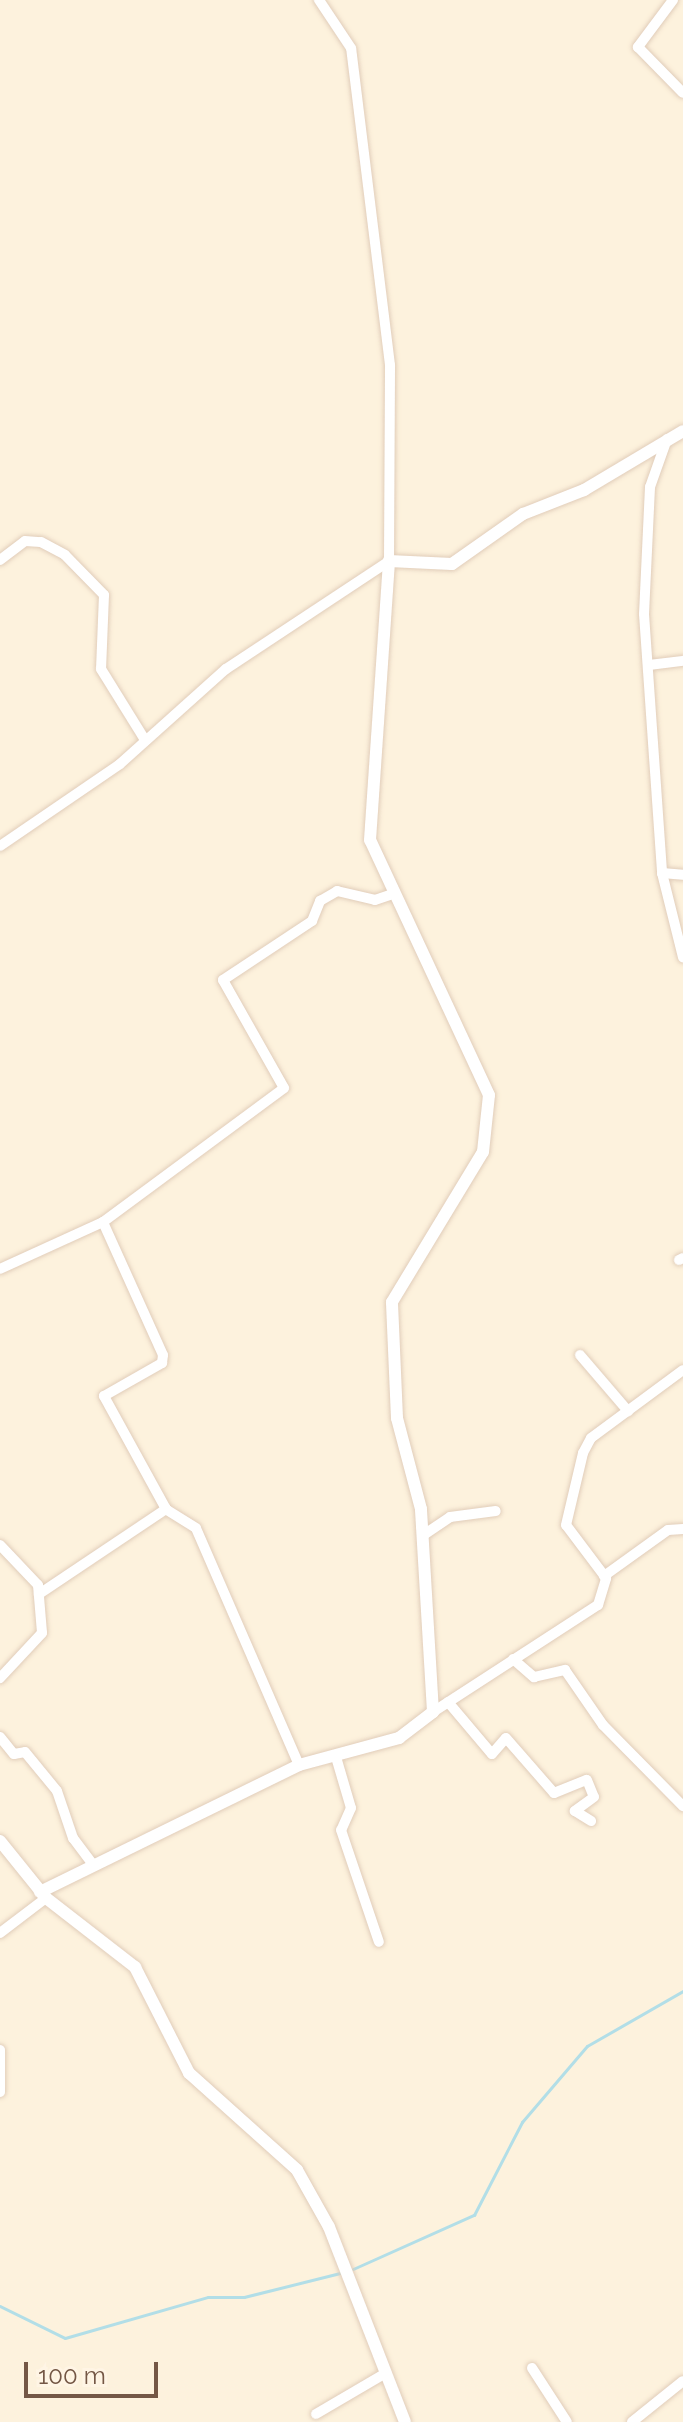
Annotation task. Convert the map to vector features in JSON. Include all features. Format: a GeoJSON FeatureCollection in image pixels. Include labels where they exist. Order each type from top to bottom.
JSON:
{"type":"FeatureCollection","features":[{"type":"Feature","properties":{"kind":"street"},"geometry":{"type":"LineString","coordinates":[[319,0],[351,48],[390,365],[389,561],[370,840],[489,1095],[483,1152],[392,1302],[397,1418],[422,1536],[433,1712]]}},
{"type":"Feature","properties":{"kind":"street"},"geometry":{"type":"LineString","coordinates":[[673,0],[638,47],[683,93]]}},
{"type":"Feature","properties":{"kind":"street"},"geometry":{"type":"LineString","coordinates":[[0,846],[145,740],[226,669],[389,561],[452,564],[523,514],[584,490],[683,431]]}},
{"type":"Feature","properties":{"kind":"street"},"geometry":{"type":"LineString","coordinates":[[667,439],[644,537],[662,873],[683,957]]}},
{"type":"Feature","properties":{"kind":"street"},"geometry":{"type":"LineString","coordinates":[[0,560],[25,541],[41,542],[65,555],[104,595],[101,669],[145,740]]}},
{"type":"Feature","properties":{"kind":"street"},"geometry":{"type":"LineString","coordinates":[[649,665],[683,661]]}},
{"type":"Feature","properties":{"kind":"street"},"geometry":{"type":"LineString","coordinates":[[662,873],[683,875]]}},
{"type":"Feature","properties":{"kind":"street"},"geometry":{"type":"LineString","coordinates":[[0,1269],[103,1222],[284,1088],[223,980],[312,921],[320,901],[337,891],[375,900],[395,893]]}},
{"type":"Feature","properties":{"kind":"street"},"geometry":{"type":"LineString","coordinates":[[103,1222],[163,1355],[162,1363],[104,1396],[166,1509],[196,1528],[299,1765]]}},
{"type":"Feature","properties":{"kind":"street"},"geometry":{"type":"LineString","coordinates":[[580,1355],[628,1411]]}},
{"type":"Feature","properties":{"kind":"street"},"geometry":{"type":"LineString","coordinates":[[0,1933],[43,1895],[94,1866],[299,1765],[399,1738],[513,1659],[588,1614],[607,1590],[604,1576],[566,1522],[588,1443],[683,1370]]}},
{"type":"Feature","properties":{"kind":"street"},"geometry":{"type":"LineString","coordinates":[[39,1594],[166,1509]]}},
{"type":"Feature","properties":{"kind":"street"},"geometry":{"type":"LineString","coordinates":[[422,1536],[450,1517],[496,1511]]}},
{"type":"Feature","properties":{"kind":"street"},"geometry":{"type":"LineString","coordinates":[[604,1576],[668,1530],[683,1529]]}},
{"type":"Feature","properties":{"kind":"street"},"geometry":{"type":"LineString","coordinates":[[0,1545],[39,1594],[42,1633],[0,1678]]}},
{"type":"Feature","properties":{"kind":"street"},"geometry":{"type":"LineString","coordinates":[[513,1659],[534,1677],[565,1670],[603,1725],[683,1806]]}},
{"type":"Feature","properties":{"kind":"street"},"geometry":{"type":"LineString","coordinates":[[448,1702],[492,1754],[506,1738],[554,1793],[587,1780],[594,1797],[575,1811],[591,1821]]}},
{"type":"Feature","properties":{"kind":"street"},"geometry":{"type":"LineString","coordinates":[[0,1737],[14,1754],[25,1752],[57,1791],[73,1838],[94,1866]]}},
{"type":"Feature","properties":{"kind":"street"},"geometry":{"type":"LineString","coordinates":[[336,1757],[351,1808],[341,1830],[379,1942]]}},
{"type":"Feature","properties":{"kind":"street"},"geometry":{"type":"LineString","coordinates":[[0,1841],[43,1895],[135,1967],[189,2073],[297,2170],[329,2227],[405,2422]]}},
{"type":"Feature","properties":{"kind":"street"},"geometry":{"type":"LineString","coordinates":[[0,2050],[0,2092]]}},
{"type":"Feature","properties":{"kind":"street"},"geometry":{"type":"LineString","coordinates":[[532,2368],[567,2422]]}},
{"type":"Feature","properties":{"kind":"street"},"geometry":{"type":"LineString","coordinates":[[316,2414],[386,2373]]}},
{"type":"Feature","properties":{"kind":"street"},"geometry":{"type":"LineString","coordinates":[[632,2422],[683,2381]]}},
{"type":"Feature","properties":{"kind":"waterway"},"geometry":{"type":"LineString","coordinates":[[353,2269],[474,2215],[522,2122],[587,2046],[683,1991]]}},
{"type":"Feature","properties":{"kind":"waterway"},"geometry":{"type":"LineString","coordinates":[[0,2306],[65,2338],[208,2297],[244,2297],[340,2273]]}}]}
